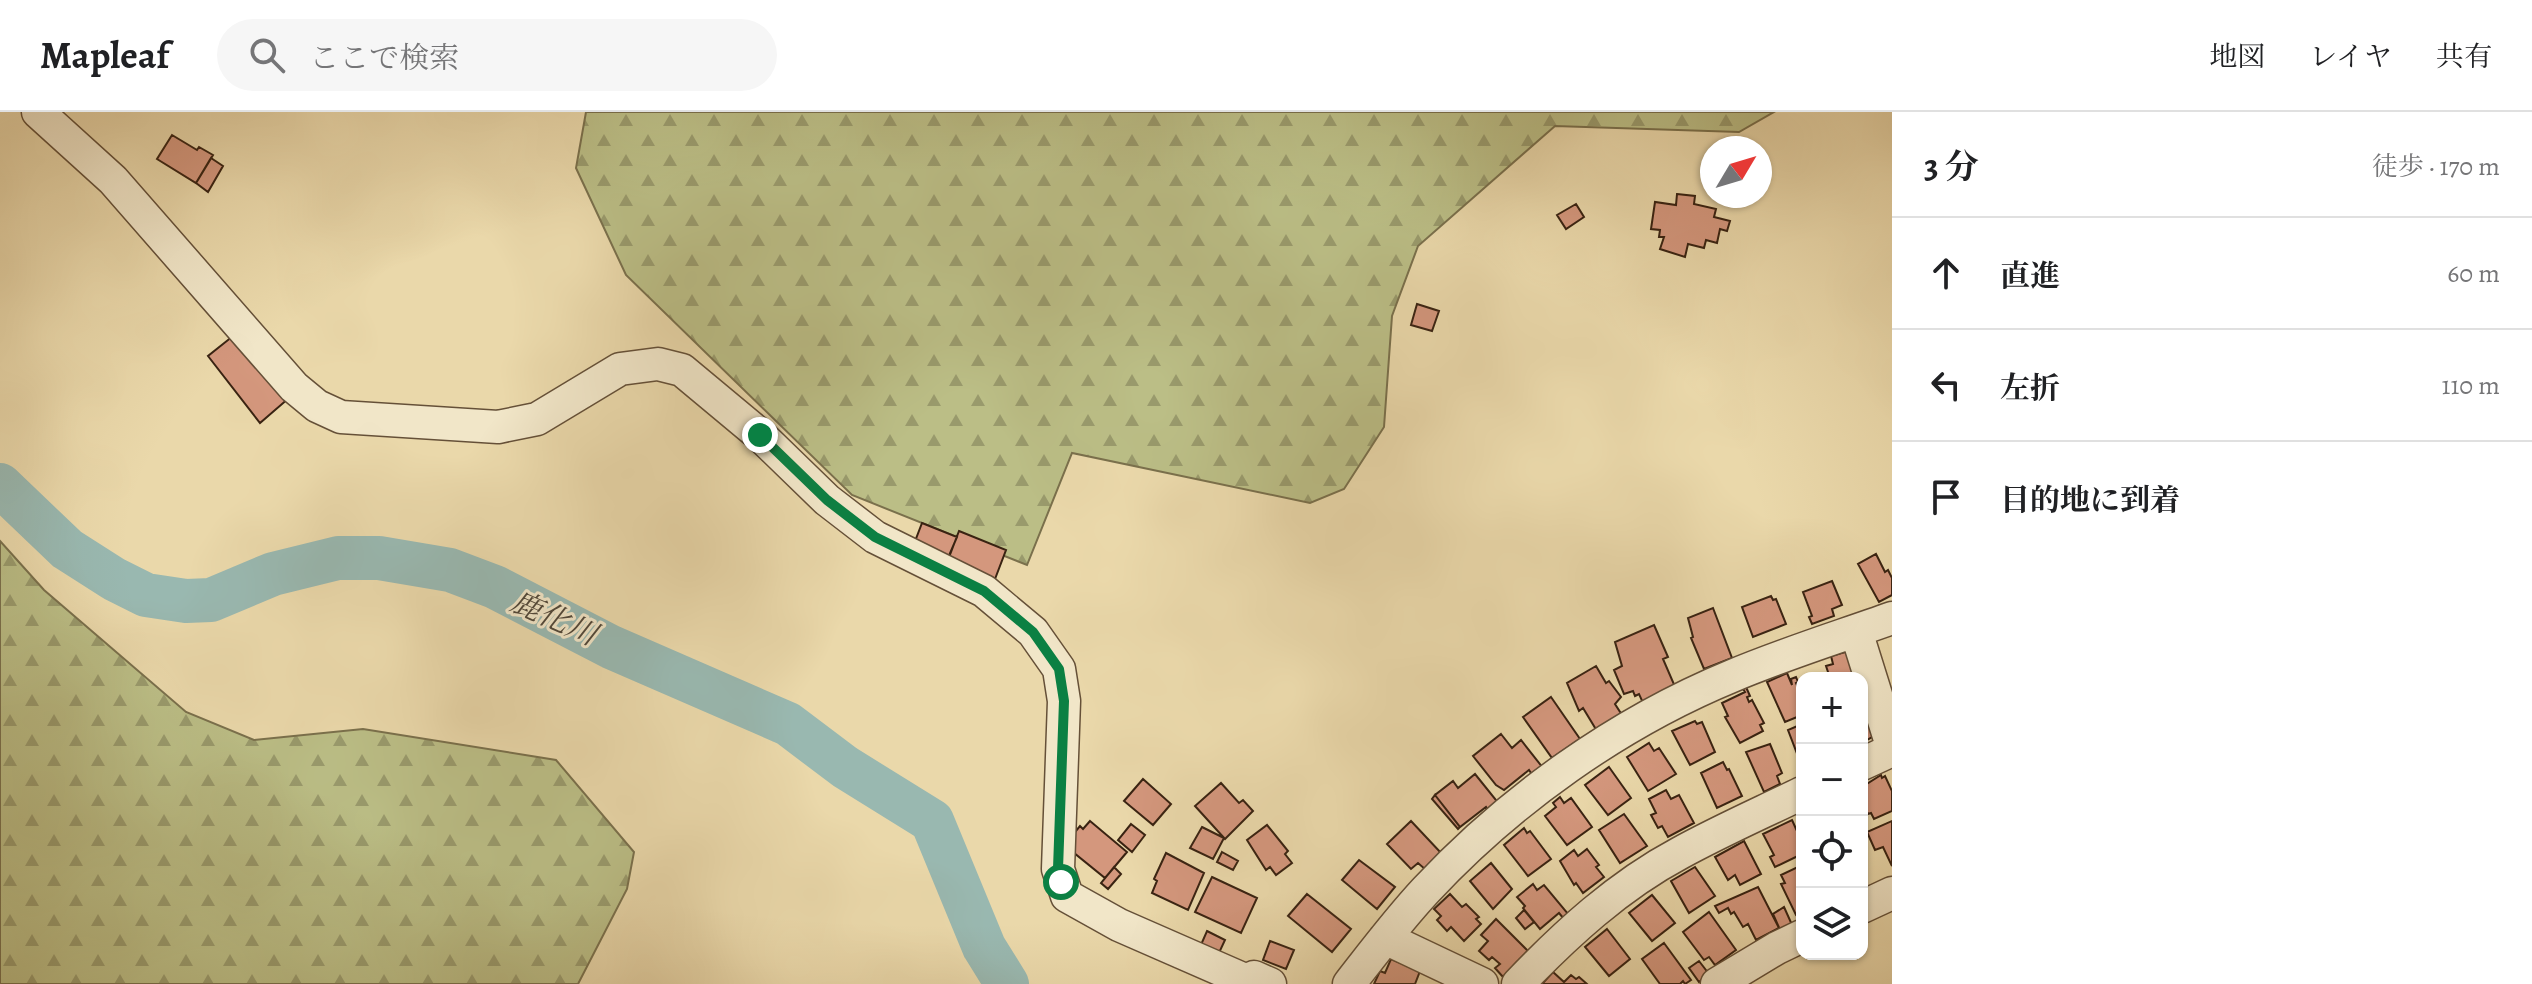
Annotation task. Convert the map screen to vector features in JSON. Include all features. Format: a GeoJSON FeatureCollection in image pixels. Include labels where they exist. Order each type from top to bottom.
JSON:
{"type":"FeatureCollection","features":[{"type":"Feature","properties":{"kind":"street"},"geometry":{"type":"LineString","coordinates":[[38,112],[113,180],[294,387],[317,406],[341,417],[498,427],[537,419],[620,369],[658,364],[682,370],[760,435],[827,500],[875,537],[984,591],[1033,632],[1059,669],[1064,701],[1058,869],[1067,896],[1119,925],[1247,981],[1254,977],[1270,984]]}},
{"type":"Feature","properties":{"kind":"street"},"geometry":{"type":"LineString","coordinates":[[1349,984],[1427,889],[1475,843],[1556,776],[1663,709],[1730,676],[1892,618]]}},
{"type":"Feature","properties":{"kind":"street"},"geometry":{"type":"LineString","coordinates":[[1856,631],[1892,748],[1868,761]]}},
{"type":"Feature","properties":{"kind":"street"},"geometry":{"type":"LineString","coordinates":[[1518,984],[1574,928],[1624,889],[1678,854],[1796,796]]}},
{"type":"Feature","properties":{"kind":"street"},"geometry":{"type":"LineString","coordinates":[[1868,904],[1892,893]]}},
{"type":"Feature","properties":{"kind":"street"},"geometry":{"type":"LineString","coordinates":[[1385,938],[1482,984]]}},
{"type":"Feature","properties":{"kind":"street"},"geometry":{"type":"LineString","coordinates":[[1737,980],[1796,940]]}},
{"type":"Feature","properties":{"kind":"green space"},"geometry":{"type":"Polygon","coordinates":[[[586,112],[1774,112],[1739,132],[1555,126],[1418,246],[1392,316],[1384,427],[1344,489],[1310,503],[1072,453],[1027,565],[852,495],[626,275],[576,168],[586,112]]]}},
{"type":"Feature","properties":{"kind":"green space"},"geometry":{"type":"Polygon","coordinates":[[[0,541],[44,590],[186,712],[254,740],[363,729],[556,760],[634,852],[627,889],[578,984],[0,984],[0,541]]]}},
{"type":"Feature","properties":{"kind":"building"},"geometry":{"type":"Polygon","coordinates":[[[172,135],[197,150],[199,147],[213,155],[196,183],[157,159],[172,135]]]}},
{"type":"Feature","properties":{"kind":"building"},"geometry":{"type":"Polygon","coordinates":[[[211,158],[223,166],[208,192],[196,183],[211,158]]]}},
{"type":"Feature","properties":{"kind":"building"},"geometry":{"type":"Polygon","coordinates":[[[1677,194],[1695,196],[1694,204],[1700,208],[1716,209],[1714,217],[1730,221],[1727,231],[1720,229],[1717,243],[1706,240],[1704,248],[1688,244],[1685,257],[1660,249],[1664,237],[1659,237],[1660,230],[1651,229],[1655,202],[1676,205],[1677,194]]]}},
{"type":"Feature","properties":{"kind":"building"},"geometry":{"type":"Polygon","coordinates":[[[1576,204],[1584,217],[1566,229],[1557,215],[1576,204]]]}},
{"type":"Feature","properties":{"kind":"building"},"geometry":{"type":"Polygon","coordinates":[[[1417,304],[1439,311],[1432,331],[1411,325],[1417,304]]]}},
{"type":"Feature","properties":{"kind":"building"},"geometry":{"type":"Polygon","coordinates":[[[233,336],[289,398],[260,423],[208,356],[233,336]]]}},
{"type":"Feature","properties":{"kind":"building"},"geometry":{"type":"Polygon","coordinates":[[[922,523],[957,537],[948,558],[914,544],[922,523]]]}},
{"type":"Feature","properties":{"kind":"building"},"geometry":{"type":"Polygon","coordinates":[[[959,531],[1006,550],[995,579],[948,560],[959,531]]]}},
{"type":"Feature","properties":{"kind":"building"},"geometry":{"type":"Polygon","coordinates":[[[1876,554],[1885,572],[1888,570],[1892,578],[1892,595],[1879,602],[1858,564],[1876,554]]]}},
{"type":"Feature","properties":{"kind":"building"},"geometry":{"type":"Polygon","coordinates":[[[1832,581],[1842,605],[1832,609],[1834,616],[1812,624],[1803,592],[1832,581]]]}},
{"type":"Feature","properties":{"kind":"building"},"geometry":{"type":"Polygon","coordinates":[[[1771,596],[1773,600],[1776,599],[1786,624],[1753,637],[1742,607],[1771,596]]]}},
{"type":"Feature","properties":{"kind":"building"},"geometry":{"type":"Polygon","coordinates":[[[1713,608],[1732,658],[1704,669],[1691,638],[1688,618],[1713,608]]]}},
{"type":"Feature","properties":{"kind":"building"},"geometry":{"type":"Polygon","coordinates":[[[1654,625],[1668,657],[1663,659],[1676,689],[1644,705],[1639,694],[1635,696],[1633,691],[1624,694],[1614,670],[1622,666],[1615,642],[1654,625]]]}},
{"type":"Feature","properties":{"kind":"building"},"geometry":{"type":"Polygon","coordinates":[[[1852,650],[1858,672],[1828,672],[1826,666],[1833,664],[1831,656],[1852,650]]]}},
{"type":"Feature","properties":{"kind":"building"},"geometry":{"type":"Polygon","coordinates":[[[1596,666],[1606,683],[1609,681],[1621,697],[1615,704],[1622,715],[1597,731],[1583,708],[1579,711],[1567,683],[1596,666]]]}},
{"type":"Feature","properties":{"kind":"building"},"geometry":{"type":"Polygon","coordinates":[[[1787,673],[1792,685],[1791,679],[1796,677],[1796,717],[1785,722],[1767,682],[1787,673]]]}},
{"type":"Feature","properties":{"kind":"building"},"geometry":{"type":"Polygon","coordinates":[[[1746,687],[1749,702],[1752,700],[1764,723],[1760,725],[1763,731],[1740,743],[1725,717],[1728,716],[1722,703],[1745,692],[1743,689],[1746,687]]]}},
{"type":"Feature","properties":{"kind":"building"},"geometry":{"type":"Polygon","coordinates":[[[1551,697],[1580,739],[1552,758],[1523,717],[1551,697]]]}},
{"type":"Feature","properties":{"kind":"building"},"geometry":{"type":"Polygon","coordinates":[[[1868,714],[1877,734],[1868,739],[1868,714]]]}},
{"type":"Feature","properties":{"kind":"building"},"geometry":{"type":"Polygon","coordinates":[[[1695,721],[1697,724],[1702,722],[1715,752],[1690,765],[1672,731],[1695,721]]]}},
{"type":"Feature","properties":{"kind":"building"},"geometry":{"type":"Polygon","coordinates":[[[1796,727],[1796,751],[1788,730],[1796,727]]]}},
{"type":"Feature","properties":{"kind":"building"},"geometry":{"type":"Polygon","coordinates":[[[1501,734],[1512,748],[1521,740],[1543,768],[1533,776],[1529,770],[1504,790],[1496,785],[1473,756],[1501,734]]]}},
{"type":"Feature","properties":{"kind":"building"},"geometry":{"type":"Polygon","coordinates":[[[1649,743],[1654,751],[1659,748],[1676,774],[1648,791],[1627,757],[1649,743]]]}},
{"type":"Feature","properties":{"kind":"building"},"geometry":{"type":"Polygon","coordinates":[[[1770,744],[1782,773],[1777,776],[1780,784],[1764,792],[1746,752],[1770,744]]]}},
{"type":"Feature","properties":{"kind":"building"},"geometry":{"type":"Polygon","coordinates":[[[1723,762],[1742,796],[1717,808],[1701,773],[1723,762]]]}},
{"type":"Feature","properties":{"kind":"building"},"geometry":{"type":"Polygon","coordinates":[[[1609,767],[1631,798],[1608,815],[1585,785],[1609,767]]]}},
{"type":"Feature","properties":{"kind":"building"},"geometry":{"type":"Polygon","coordinates":[[[1475,774],[1500,805],[1490,813],[1486,807],[1460,827],[1435,795],[1453,781],[1458,788],[1475,774]]]}},
{"type":"Feature","properties":{"kind":"building"},"geometry":{"type":"Polygon","coordinates":[[[1881,775],[1882,778],[1885,776],[1892,791],[1892,811],[1874,819],[1871,813],[1868,814],[1868,783],[1881,775]]]}},
{"type":"Feature","properties":{"kind":"building"},"geometry":{"type":"Polygon","coordinates":[[[1143,779],[1171,804],[1153,825],[1124,801],[1143,779]]]}},
{"type":"Feature","properties":{"kind":"building"},"geometry":{"type":"Polygon","coordinates":[[[1221,783],[1239,803],[1243,800],[1253,811],[1225,839],[1195,806],[1221,783]]]}},
{"type":"Feature","properties":{"kind":"building"},"geometry":{"type":"Polygon","coordinates":[[[1666,790],[1671,799],[1679,795],[1694,823],[1668,837],[1662,826],[1658,828],[1651,815],[1656,813],[1649,799],[1666,790]]]}},
{"type":"Feature","properties":{"kind":"building"},"geometry":{"type":"Polygon","coordinates":[[[1435,795],[1460,827],[1458,829],[1432,799],[1435,795]]]}},
{"type":"Feature","properties":{"kind":"building"},"geometry":{"type":"Polygon","coordinates":[[[1560,797],[1564,803],[1571,798],[1592,827],[1567,845],[1545,816],[1556,807],[1553,803],[1560,797]]]}},
{"type":"Feature","properties":{"kind":"building"},"geometry":{"type":"Polygon","coordinates":[[[1624,814],[1647,846],[1620,863],[1599,830],[1624,814]]]}},
{"type":"Feature","properties":{"kind":"building"},"geometry":{"type":"Polygon","coordinates":[[[1792,820],[1796,829],[1796,857],[1775,867],[1770,857],[1774,855],[1763,834],[1792,820]]]}},
{"type":"Feature","properties":{"kind":"building"},"geometry":{"type":"Polygon","coordinates":[[[1090,821],[1127,852],[1105,878],[1068,848],[1070,838],[1080,826],[1083,829],[1090,821]]]}},
{"type":"Feature","properties":{"kind":"building"},"geometry":{"type":"Polygon","coordinates":[[[1411,821],[1442,854],[1426,870],[1418,863],[1411,869],[1387,844],[1411,821]]]}},
{"type":"Feature","properties":{"kind":"building"},"geometry":{"type":"Polygon","coordinates":[[[1892,821],[1892,866],[1883,847],[1875,850],[1868,832],[1892,821]]]}},
{"type":"Feature","properties":{"kind":"building"},"geometry":{"type":"Polygon","coordinates":[[[1131,824],[1145,835],[1132,852],[1118,840],[1131,824]]]}},
{"type":"Feature","properties":{"kind":"building"},"geometry":{"type":"Polygon","coordinates":[[[1267,825],[1288,851],[1285,854],[1292,863],[1276,875],[1270,867],[1266,870],[1247,840],[1267,825]]]}},
{"type":"Feature","properties":{"kind":"building"},"geometry":{"type":"Polygon","coordinates":[[[1202,827],[1224,838],[1213,859],[1190,848],[1202,827]]]}},
{"type":"Feature","properties":{"kind":"building"},"geometry":{"type":"Polygon","coordinates":[[[1524,828],[1527,833],[1530,831],[1551,859],[1528,876],[1504,845],[1524,828]]]}},
{"type":"Feature","properties":{"kind":"building"},"geometry":{"type":"Polygon","coordinates":[[[1744,841],[1761,874],[1740,885],[1735,875],[1728,880],[1715,857],[1744,841]]]}},
{"type":"Feature","properties":{"kind":"building"},"geometry":{"type":"Polygon","coordinates":[[[1587,849],[1604,877],[1583,893],[1576,883],[1574,885],[1560,861],[1574,850],[1578,856],[1587,849]]]}},
{"type":"Feature","properties":{"kind":"building"},"geometry":{"type":"Polygon","coordinates":[[[1222,852],[1238,861],[1233,870],[1217,862],[1222,852]]]}},
{"type":"Feature","properties":{"kind":"building"},"geometry":{"type":"Polygon","coordinates":[[[1166,853],[1204,873],[1188,910],[1152,893],[1157,881],[1154,879],[1166,853]]]}},
{"type":"Feature","properties":{"kind":"building"},"geometry":{"type":"Polygon","coordinates":[[[1359,860],[1395,887],[1377,909],[1342,880],[1359,860]]]}},
{"type":"Feature","properties":{"kind":"building"},"geometry":{"type":"Polygon","coordinates":[[[1491,863],[1512,889],[1493,909],[1470,881],[1491,863]]]}},
{"type":"Feature","properties":{"kind":"building"},"geometry":{"type":"Polygon","coordinates":[[[1114,867],[1121,874],[1108,889],[1101,883],[1114,867]]]}},
{"type":"Feature","properties":{"kind":"building"},"geometry":{"type":"Polygon","coordinates":[[[1695,867],[1715,896],[1689,913],[1671,881],[1695,867]]]}},
{"type":"Feature","properties":{"kind":"building"},"geometry":{"type":"Polygon","coordinates":[[[1796,868],[1796,915],[1781,884],[1785,883],[1781,875],[1796,868]]]}},
{"type":"Feature","properties":{"kind":"building"},"geometry":{"type":"Polygon","coordinates":[[[1212,877],[1257,898],[1241,933],[1195,912],[1212,877]]]}},
{"type":"Feature","properties":{"kind":"building"},"geometry":{"type":"Polygon","coordinates":[[[1533,884],[1537,890],[1544,885],[1569,915],[1564,919],[1559,913],[1540,929],[1517,897],[1533,884]]]}},
{"type":"Feature","properties":{"kind":"building"},"geometry":{"type":"Polygon","coordinates":[[[1758,887],[1779,928],[1756,940],[1748,924],[1743,927],[1734,912],[1731,914],[1728,908],[1719,913],[1715,906],[1758,887]]]}},
{"type":"Feature","properties":{"kind":"building"},"geometry":{"type":"Polygon","coordinates":[[[1307,894],[1351,929],[1332,952],[1288,916],[1307,894]]]}},
{"type":"Feature","properties":{"kind":"building"},"geometry":{"type":"Polygon","coordinates":[[[1450,894],[1462,907],[1466,904],[1479,917],[1476,919],[1481,924],[1464,941],[1451,927],[1447,931],[1437,920],[1441,916],[1434,909],[1450,894]]]}},
{"type":"Feature","properties":{"kind":"building"},"geometry":{"type":"Polygon","coordinates":[[[1652,895],[1675,923],[1652,941],[1629,913],[1652,895]]]}},
{"type":"Feature","properties":{"kind":"building"},"geometry":{"type":"Polygon","coordinates":[[[1784,907],[1793,927],[1781,932],[1773,914],[1784,907]]]}},
{"type":"Feature","properties":{"kind":"building"},"geometry":{"type":"Polygon","coordinates":[[[1524,910],[1534,922],[1525,929],[1516,918],[1524,910]]]}},
{"type":"Feature","properties":{"kind":"building"},"geometry":{"type":"Polygon","coordinates":[[[1709,912],[1736,950],[1715,965],[1709,957],[1704,960],[1683,932],[1709,912]]]}},
{"type":"Feature","properties":{"kind":"building"},"geometry":{"type":"Polygon","coordinates":[[[1496,919],[1528,951],[1503,977],[1495,968],[1500,964],[1479,951],[1488,941],[1481,935],[1496,919]]]}},
{"type":"Feature","properties":{"kind":"building"},"geometry":{"type":"Polygon","coordinates":[[[1607,929],[1630,959],[1609,976],[1585,947],[1607,929]]]}},
{"type":"Feature","properties":{"kind":"building"},"geometry":{"type":"Polygon","coordinates":[[[1207,931],[1225,940],[1218,955],[1200,947],[1207,931]]]}},
{"type":"Feature","properties":{"kind":"building"},"geometry":{"type":"Polygon","coordinates":[[[1270,941],[1294,950],[1286,969],[1263,960],[1270,941]]]}},
{"type":"Feature","properties":{"kind":"building"},"geometry":{"type":"Polygon","coordinates":[[[1664,943],[1691,980],[1685,984],[1683,981],[1680,984],[1660,984],[1642,959],[1664,943]]]}},
{"type":"Feature","properties":{"kind":"building"},"geometry":{"type":"Polygon","coordinates":[[[1391,959],[1420,971],[1415,984],[1374,984],[1380,971],[1385,973],[1391,959]]]}},
{"type":"Feature","properties":{"kind":"building"},"geometry":{"type":"Polygon","coordinates":[[[1699,961],[1709,974],[1699,982],[1689,968],[1699,961]]]}},
{"type":"Feature","properties":{"kind":"building"},"geometry":{"type":"Polygon","coordinates":[[[1553,972],[1564,982],[1571,975],[1587,984],[1542,984],[1553,972]]]}},
{"type":"Feature","properties":{"kind":"waterway","name":"鹿化川"},"geometry":{"type":"LineString","coordinates":[[0,485],[67,549],[146,595],[186,601],[211,600],[273,574],[338,558],[379,558],[450,570],[495,587],[611,647],[788,724],[845,767],[932,821],[984,947],[1007,984]]}},
{"type":"Feature","properties":{"kind":"route"},"geometry":{"type":"LineString","coordinates":[[760,435],[827,500],[875,537],[984,591],[1033,632],[1059,669],[1064,701],[1058,869],[1061,882]]}}]}
